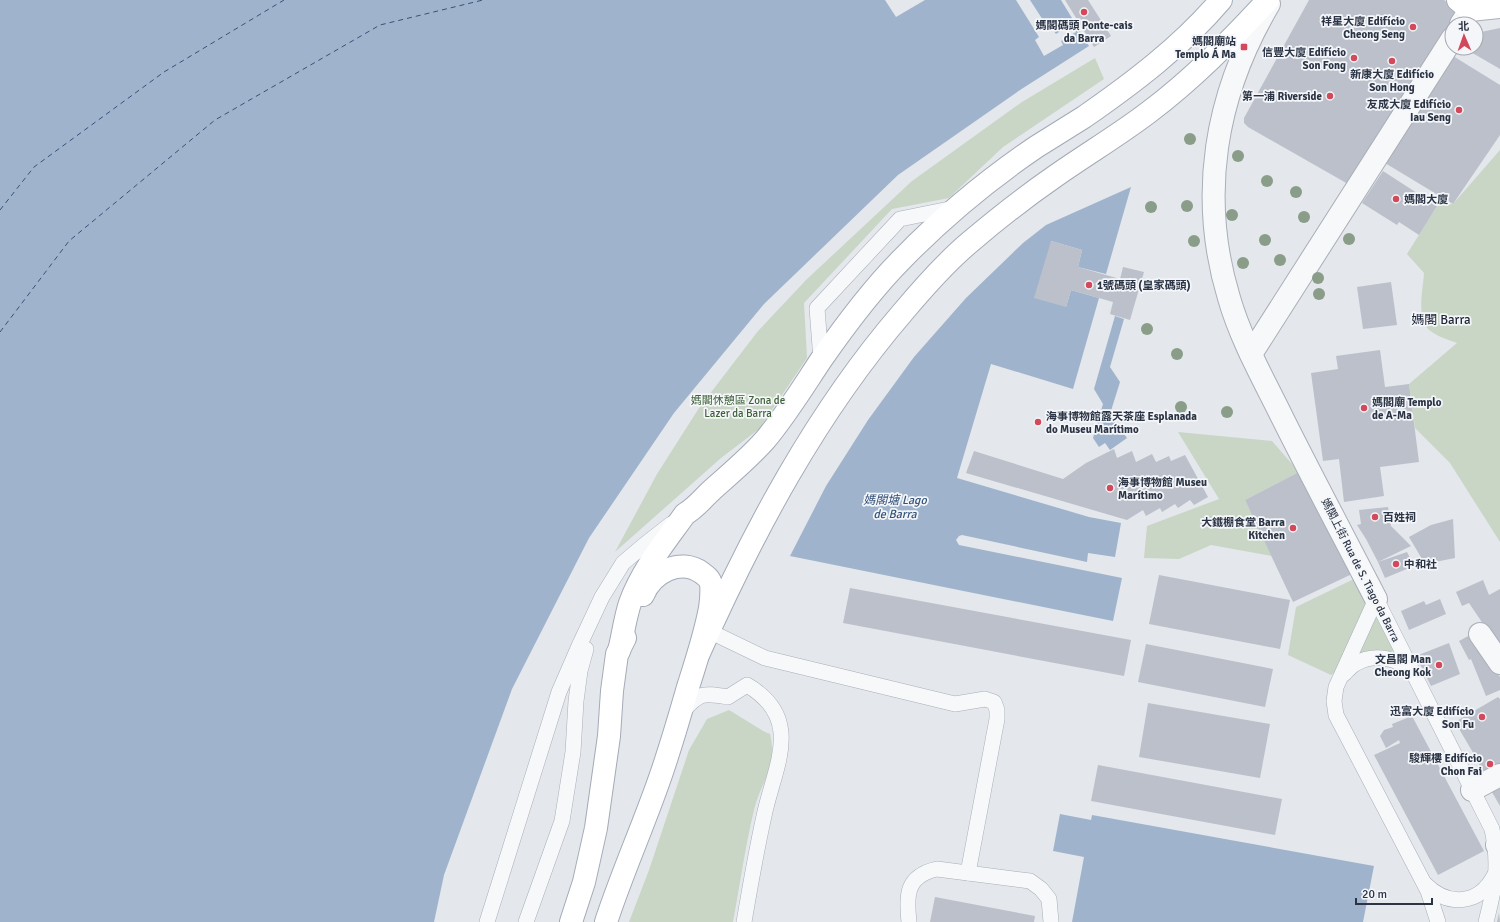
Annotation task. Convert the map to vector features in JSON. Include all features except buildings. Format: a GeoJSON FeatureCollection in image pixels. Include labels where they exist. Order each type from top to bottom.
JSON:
{"type":"FeatureCollection","features":[{"type":"Feature","properties":{"kind":"main road"},"geometry":{"type":"LineString","coordinates":[[619,651],[630,603],[648,566],[685,514],[691,511],[712,490],[737,469],[765,439],[865,299],[904,257],[958,208],[989,182],[1035,148],[1083,117],[1128,85],[1170,51],[1210,13],[1221,0]]}},
{"type":"Feature","properties":{"kind":"main road"},"geometry":{"type":"LineString","coordinates":[[699,653],[736,574],[787,478],[828,410],[860,363],[928,282],[968,244],[1010,208],[1055,176],[1102,146],[1149,112],[1193,76],[1235,37],[1268,0]]}},
{"type":"Feature","properties":{"kind":"main road"},"geometry":{"type":"LineString","coordinates":[[1463,11],[1500,7]]}},
{"type":"Feature","properties":{"kind":"main road"},"geometry":{"type":"LineString","coordinates":[[571,922],[584,882],[596,828],[609,736],[614,671],[617,654],[646,588],[660,574],[672,567],[685,566],[697,569],[706,576],[710,583],[710,610],[699,653],[663,770],[619,882],[606,922]]}},
{"type":"Feature","properties":{"kind":"street","name":"媽閣上街 Rua de S. Tiago da Barra"},"geometry":{"type":"LineString","coordinates":[[1272,0],[1250,40],[1228,95],[1216,153],[1214,182],[1215,227],[1221,270],[1235,317],[1251,354],[1376,599]]}},
{"type":"Feature","properties":{"kind":"street"},"geometry":{"type":"LineString","coordinates":[[1251,354],[1444,52]]}},
{"type":"Feature","properties":{"kind":"street"},"geometry":{"type":"LineString","coordinates":[[1480,634],[1500,663]]}},
{"type":"Feature","properties":{"kind":"street"},"geometry":{"type":"LineString","coordinates":[[1472,790],[1500,775]]}},
{"type":"Feature","properties":{"kind":"lane"},"geometry":{"type":"LineString","coordinates":[[821,360],[817,308],[900,219],[958,208]]}},
{"type":"Feature","properties":{"kind":"lane"},"geometry":{"type":"LineString","coordinates":[[487,922],[559,692],[602,597],[623,563],[685,514]]}},
{"type":"Feature","properties":{"kind":"lane"},"geometry":{"type":"LineString","coordinates":[[526,922],[562,821],[573,752],[576,702],[580,671],[602,597]]}},
{"type":"Feature","properties":{"kind":"lane"},"geometry":{"type":"LineString","coordinates":[[1376,599],[1336,687],[1334,701],[1336,715],[1425,884],[1438,922]]}},
{"type":"Feature","properties":{"kind":"lane","name":"媽閣上街 Rua de S. Tiago da Barra"},"geometry":{"type":"LineString","coordinates":[[1376,599],[1492,829],[1498,849],[1498,876],[1486,922]]}},
{"type":"Feature","properties":{"kind":"lane"},"geometry":{"type":"LineString","coordinates":[[709,631],[765,658],[955,704],[985,699],[994,702],[997,710],[997,719],[968,873]]}},
{"type":"Feature","properties":{"kind":"lane"},"geometry":{"type":"LineString","coordinates":[[1336,687],[1344,674],[1355,664],[1369,658],[1384,658],[1399,662],[1411,672],[1419,684]]}},
{"type":"Feature","properties":{"kind":"lane"},"geometry":{"type":"LineString","coordinates":[[681,713],[693,699],[702,695],[709,694],[728,697],[747,685],[759,692],[769,701],[775,710],[780,726],[781,743],[779,764],[764,814],[744,922]]}},
{"type":"Feature","properties":{"kind":"lane"},"geometry":{"type":"LineString","coordinates":[[1425,884],[1434,893],[1445,898],[1457,900],[1470,898],[1481,893],[1490,884],[1496,873],[1498,849]]}},
{"type":"Feature","properties":{"kind":"lane"},"geometry":{"type":"LineString","coordinates":[[909,922],[907,898],[910,887],[917,878],[926,872],[937,869],[1030,881],[1041,889],[1050,899],[1051,922]]}},
{"type":"Feature","properties":{"kind":"green space","name":"媽閣休憩區 Zona de Lazer da Barra"},"geometry":{"type":"Polygon","coordinates":[[[1095,58],[1104,79],[1003,147],[949,198],[892,209],[804,303],[807,358],[759,429],[721,458],[615,552],[657,474],[699,408],[758,331],[806,280],[912,181],[1022,102],[1095,58]]]}},
{"type":"Feature","properties":{"kind":"green space"},"geometry":{"type":"Polygon","coordinates":[[[1500,150],[1500,542],[1450,463],[1415,428],[1409,384],[1457,343],[1432,332],[1423,321],[1421,305],[1424,273],[1407,254],[1437,206],[1453,204],[1500,150]]]}},
{"type":"Feature","properties":{"kind":"green space"},"geometry":{"type":"Polygon","coordinates":[[[1178,432],[1272,441],[1299,472],[1245,500],[1272,556],[1211,545],[1179,559],[1144,558],[1147,526],[1219,499],[1178,432]]]}},
{"type":"Feature","properties":{"kind":"green space"},"geometry":{"type":"Polygon","coordinates":[[[1358,577],[1395,651],[1362,652],[1331,675],[1288,655],[1296,607],[1358,577]]]}},
{"type":"Feature","properties":{"kind":"green space"},"geometry":{"type":"Polygon","coordinates":[[[729,710],[770,734],[772,746],[772,756],[768,774],[754,810],[733,922],[629,922],[649,870],[689,750],[707,719],[729,710]]]}},
{"type":"Feature","properties":{"kind":"water"},"geometry":{"type":"Polygon","coordinates":[[[0,0],[1061,0],[1089,46],[1020,90],[898,175],[764,304],[674,413],[589,538],[512,689],[444,875],[434,922],[0,922],[0,0]]]}},
{"type":"Feature","properties":{"kind":"water","name":"媽閣塘 Lago de Barra"},"geometry":{"type":"Polygon","coordinates":[[[1131,187],[1106,274],[1078,267],[1082,250],[1051,241],[1066,307],[1071,290],[1099,298],[1073,389],[991,364],[957,478],[1089,517],[1121,523],[1115,557],[1088,553],[1087,562],[962,535],[956,540],[959,545],[1122,578],[1113,621],[790,556],[826,486],[868,420],[914,357],[966,298],[1023,243],[1046,225],[1131,187]]]}},
{"type":"Feature","properties":{"kind":"water"},"geometry":{"type":"Polygon","coordinates":[[[1115,316],[1124,319],[1110,367],[1120,382],[1110,414],[1127,438],[1110,450],[1105,443],[1099,447],[1093,438],[1103,404],[1094,389],[1115,316]]]}},
{"type":"Feature","properties":{"kind":"water"},"geometry":{"type":"Polygon","coordinates":[[[1060,814],[1091,820],[1092,815],[1374,866],[1363,922],[1072,922],[1084,857],[1053,851],[1060,814]]]}},
{"type":"Feature","properties":{"kind":"pier"},"geometry":{"type":"Polygon","coordinates":[[[885,0],[925,0],[896,17],[885,0]]]}},
{"type":"Feature","properties":{"kind":"pier"},"geometry":{"type":"Polygon","coordinates":[[[1016,0],[1030,0],[1050,31],[1053,30],[1056,34],[1071,24],[1076,32],[1061,41],[1063,45],[1044,56],[1035,40],[1039,37],[1016,0]]]}},
{"type":"Feature","properties":{"kind":"ferry route"},"geometry":{"type":"LineString","coordinates":[[0,210],[34,167],[164,72],[284,0]]}},
{"type":"Feature","properties":{"kind":"ferry route"},"geometry":{"type":"LineString","coordinates":[[0,332],[69,241],[215,120],[380,25],[483,0]]}},
{"type":"Feature","properties":{"kind":"place","name":"媽閣碼頭 Ponte-cais da Barra"},"geometry":{"type":"Point","coordinates":[1084,12]}},
{"type":"Feature","properties":{"kind":"place","name":"祥星大廈 Edifício Cheong Seng"},"geometry":{"type":"Point","coordinates":[1413,27]}},
{"type":"Feature","properties":{"kind":"place","name":"媽閣廟站 Templo Á Ma"},"geometry":{"type":"Point","coordinates":[1244,47]}},
{"type":"Feature","properties":{"kind":"place","name":"信豐大廈 Edifício Son Fong"},"geometry":{"type":"Point","coordinates":[1354,58]}},
{"type":"Feature","properties":{"kind":"place","name":"新康大廈 Edifício Son Hong"},"geometry":{"type":"Point","coordinates":[1392,61]}},
{"type":"Feature","properties":{"kind":"place","name":"第一浦 Riverside"},"geometry":{"type":"Point","coordinates":[1330,96]}},
{"type":"Feature","properties":{"kind":"place","name":"友成大廈 Edifício Iau Seng"},"geometry":{"type":"Point","coordinates":[1459,110]}},
{"type":"Feature","properties":{"kind":"place","name":"媽閣大廈"},"geometry":{"type":"Point","coordinates":[1396,199]}},
{"type":"Feature","properties":{"kind":"place","name":"1號碼頭 (皇家碼頭)"},"geometry":{"type":"Point","coordinates":[1089,285]}},
{"type":"Feature","properties":{"kind":"place","name":"媽閣廟 Templo de A-Ma"},"geometry":{"type":"Point","coordinates":[1364,408]}},
{"type":"Feature","properties":{"kind":"place","name":"海事博物館露天茶座 Esplanada do Museu Marítimo"},"geometry":{"type":"Point","coordinates":[1038,422]}},
{"type":"Feature","properties":{"kind":"place","name":"海事博物館 Museu Marítimo"},"geometry":{"type":"Point","coordinates":[1110,488]}},
{"type":"Feature","properties":{"kind":"place","name":"百姓祠"},"geometry":{"type":"Point","coordinates":[1375,517]}},
{"type":"Feature","properties":{"kind":"place","name":"大鐵棚食堂 Barra Kitchen"},"geometry":{"type":"Point","coordinates":[1293,528]}},
{"type":"Feature","properties":{"kind":"place","name":"中和社"},"geometry":{"type":"Point","coordinates":[1396,564]}},
{"type":"Feature","properties":{"kind":"place","name":"文昌閣 Man Cheong Kok"},"geometry":{"type":"Point","coordinates":[1439,665]}},
{"type":"Feature","properties":{"kind":"place","name":"迅富大廈 Edifício Son Fu"},"geometry":{"type":"Point","coordinates":[1482,717]}},
{"type":"Feature","properties":{"kind":"place","name":"駿輝樓 Edifício Chon Fai"},"geometry":{"type":"Point","coordinates":[1490,764]}},
{"type":"Feature","properties":{"kind":"district","name":"媽閣 Barra"},"geometry":{"type":"Point","coordinates":[1441,319]}}]}
